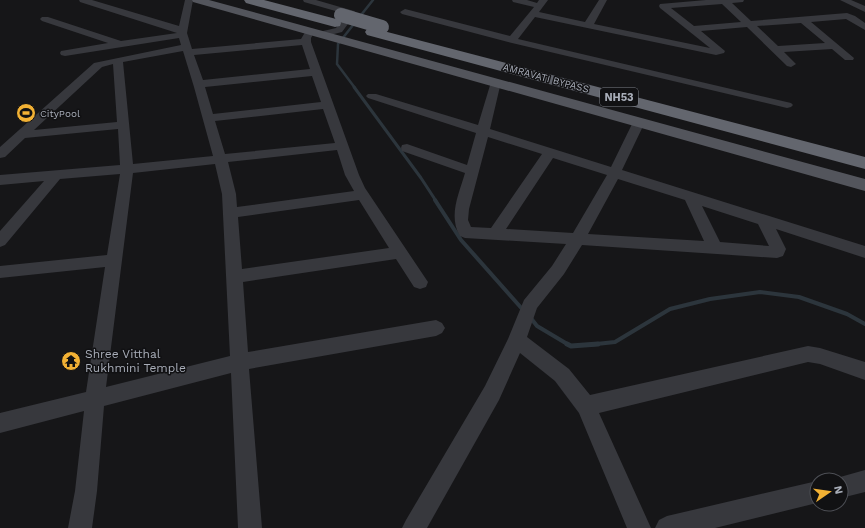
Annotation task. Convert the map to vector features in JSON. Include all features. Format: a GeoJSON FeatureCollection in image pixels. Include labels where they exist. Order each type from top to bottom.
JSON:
{"type":"FeatureCollection","features":[{"type":"Feature","properties":{"kind":"highway","name":"AMRAVATI BYPASS"},"geometry":{"type":"LineString","coordinates":[[250,0],[338,19]]}},
{"type":"Feature","properties":{"kind":"highway","name":"AMRAVATI BYPASS"},"geometry":{"type":"LineString","coordinates":[[282,0],[338,19],[377,30],[545,74],[865,153]]}},
{"type":"Feature","properties":{"kind":"highway","name":"AMRAVATI BYPASS"},"geometry":{"type":"LineString","coordinates":[[545,74],[865,163]]}},
{"type":"Feature","properties":{"kind":"main road"},"geometry":{"type":"LineString","coordinates":[[197,0],[313,36],[343,40],[865,185]]}},
{"type":"Feature","properties":{"kind":"street"},"geometry":{"type":"LineString","coordinates":[[83,0],[185,41]]}},
{"type":"Feature","properties":{"kind":"street"},"geometry":{"type":"LineString","coordinates":[[189,0],[185,41],[209,118],[227,184],[250,528]]}},
{"type":"Feature","properties":{"kind":"street"},"geometry":{"type":"LineString","coordinates":[[65,53],[120,44],[313,36],[341,29],[351,13],[307,0]]}},
{"type":"Feature","properties":{"kind":"street"},"geometry":{"type":"LineString","coordinates":[[512,40],[542,3],[516,0]]}},
{"type":"Feature","properties":{"kind":"street"},"geometry":{"type":"LineString","coordinates":[[588,25],[603,0]]}},
{"type":"Feature","properties":{"kind":"street"},"geometry":{"type":"LineString","coordinates":[[534,14],[716,52],[720,51],[663,6],[740,0]]}},
{"type":"Feature","properties":{"kind":"street"},"geometry":{"type":"LineString","coordinates":[[844,0],[865,9]]}},
{"type":"Feature","properties":{"kind":"street"},"geometry":{"type":"LineString","coordinates":[[723,1],[791,64]]}},
{"type":"Feature","properties":{"kind":"street"},"geometry":{"type":"LineString","coordinates":[[405,12],[512,40],[787,105]]}},
{"type":"Feature","properties":{"kind":"street"},"geometry":{"type":"LineString","coordinates":[[693,29],[848,16],[865,27]]}},
{"type":"Feature","properties":{"kind":"street"},"geometry":{"type":"LineString","coordinates":[[45,18],[120,44]]}},
{"type":"Feature","properties":{"kind":"street"},"geometry":{"type":"LineString","coordinates":[[803,20],[849,58]]}},
{"type":"Feature","properties":{"kind":"street"},"geometry":{"type":"LineString","coordinates":[[313,36],[316,72],[352,175],[363,195],[420,282]]}},
{"type":"Feature","properties":{"kind":"street"},"geometry":{"type":"LineString","coordinates":[[0,154],[98,65],[185,41]]}},
{"type":"Feature","properties":{"kind":"street"},"geometry":{"type":"LineString","coordinates":[[775,49],[833,46]]}},
{"type":"Feature","properties":{"kind":"street"},"geometry":{"type":"LineString","coordinates":[[80,528],[86,491],[94,400],[127,169],[118,60]]}},
{"type":"Feature","properties":{"kind":"street"},"geometry":{"type":"LineString","coordinates":[[199,84],[316,72]]}},
{"type":"Feature","properties":{"kind":"street"},"geometry":{"type":"LineString","coordinates":[[496,82],[462,209],[461,220],[463,230],[468,233],[777,252],[778,249],[763,219]]}},
{"type":"Feature","properties":{"kind":"street"},"geometry":{"type":"LineString","coordinates":[[372,96],[865,252]]}},
{"type":"Feature","properties":{"kind":"street"},"geometry":{"type":"LineString","coordinates":[[209,118],[327,105]]}},
{"type":"Feature","properties":{"kind":"street"},"geometry":{"type":"LineString","coordinates":[[414,528],[492,393],[518,340],[530,305],[558,270],[577,240],[639,122]]}},
{"type":"Feature","properties":{"kind":"street"},"geometry":{"type":"LineString","coordinates":[[21,135],[123,125]]}},
{"type":"Feature","properties":{"kind":"street"},"geometry":{"type":"LineString","coordinates":[[0,180],[221,160],[342,146]]}},
{"type":"Feature","properties":{"kind":"street"},"geometry":{"type":"LineString","coordinates":[[407,148],[472,171]]}},
{"type":"Feature","properties":{"kind":"street"},"geometry":{"type":"LineString","coordinates":[[495,234],[550,152]]}},
{"type":"Feature","properties":{"kind":"street"},"geometry":{"type":"LineString","coordinates":[[0,241],[56,175]]}},
{"type":"Feature","properties":{"kind":"street"},"geometry":{"type":"LineString","coordinates":[[230,213],[363,195]]}},
{"type":"Feature","properties":{"kind":"street"},"geometry":{"type":"LineString","coordinates":[[690,196],[715,248]]}},
{"type":"Feature","properties":{"kind":"street"},"geometry":{"type":"LineString","coordinates":[[234,277],[401,252]]}},
{"type":"Feature","properties":{"kind":"street"},"geometry":{"type":"LineString","coordinates":[[0,272],[114,260]]}},
{"type":"Feature","properties":{"kind":"street"},"geometry":{"type":"LineString","coordinates":[[0,423],[240,362],[436,328]]}},
{"type":"Feature","properties":{"kind":"street"},"geometry":{"type":"LineString","coordinates":[[518,340],[562,375],[586,406],[639,528]]}},
{"type":"Feature","properties":{"kind":"street"},"geometry":{"type":"LineString","coordinates":[[586,406],[808,354],[820,356],[865,370]]}},
{"type":"Feature","properties":{"kind":"street"},"geometry":{"type":"LineString","coordinates":[[849,484],[865,481]]}},
{"type":"Feature","properties":{"kind":"street"},"geometry":{"type":"LineString","coordinates":[[667,528],[809,494]]}},
{"type":"Feature","properties":{"kind":"waterway"},"geometry":{"type":"LineString","coordinates":[[355,88],[337,64],[338,44],[373,0]]}},
{"type":"Feature","properties":{"kind":"waterway"},"geometry":{"type":"LineString","coordinates":[[354,87],[421,178],[436,201]]}},
{"type":"Feature","properties":{"kind":"waterway"},"geometry":{"type":"LineString","coordinates":[[435,200],[461,240],[524,311]]}},
{"type":"Feature","properties":{"kind":"waterway"},"geometry":{"type":"LineString","coordinates":[[593,344],[615,342],[670,309],[710,299],[760,292],[799,297],[847,314],[865,324]]}},
{"type":"Feature","properties":{"kind":"waterway"},"geometry":{"type":"LineString","coordinates":[[530,317],[537,326],[569,345]]}},
{"type":"Feature","properties":{"kind":"waterway"},"geometry":{"type":"LineString","coordinates":[[569,345],[593,344]]}},
{"type":"Feature","properties":{"kind":"waterway"},"geometry":{"type":"LineString","coordinates":[[587,345],[593,344]]}},
{"type":"Feature","properties":{"kind":"waterway"},"geometry":{"type":"LineString","coordinates":[[593,344],[598,344]]}},
{"type":"Feature","properties":{"kind":"place","name":"CityPool"},"geometry":{"type":"Point","coordinates":[26,113]}},
{"type":"Feature","properties":{"kind":"place","name":"Shree Vitthal Rukhmini Temple"},"geometry":{"type":"Point","coordinates":[71,361]}}]}
